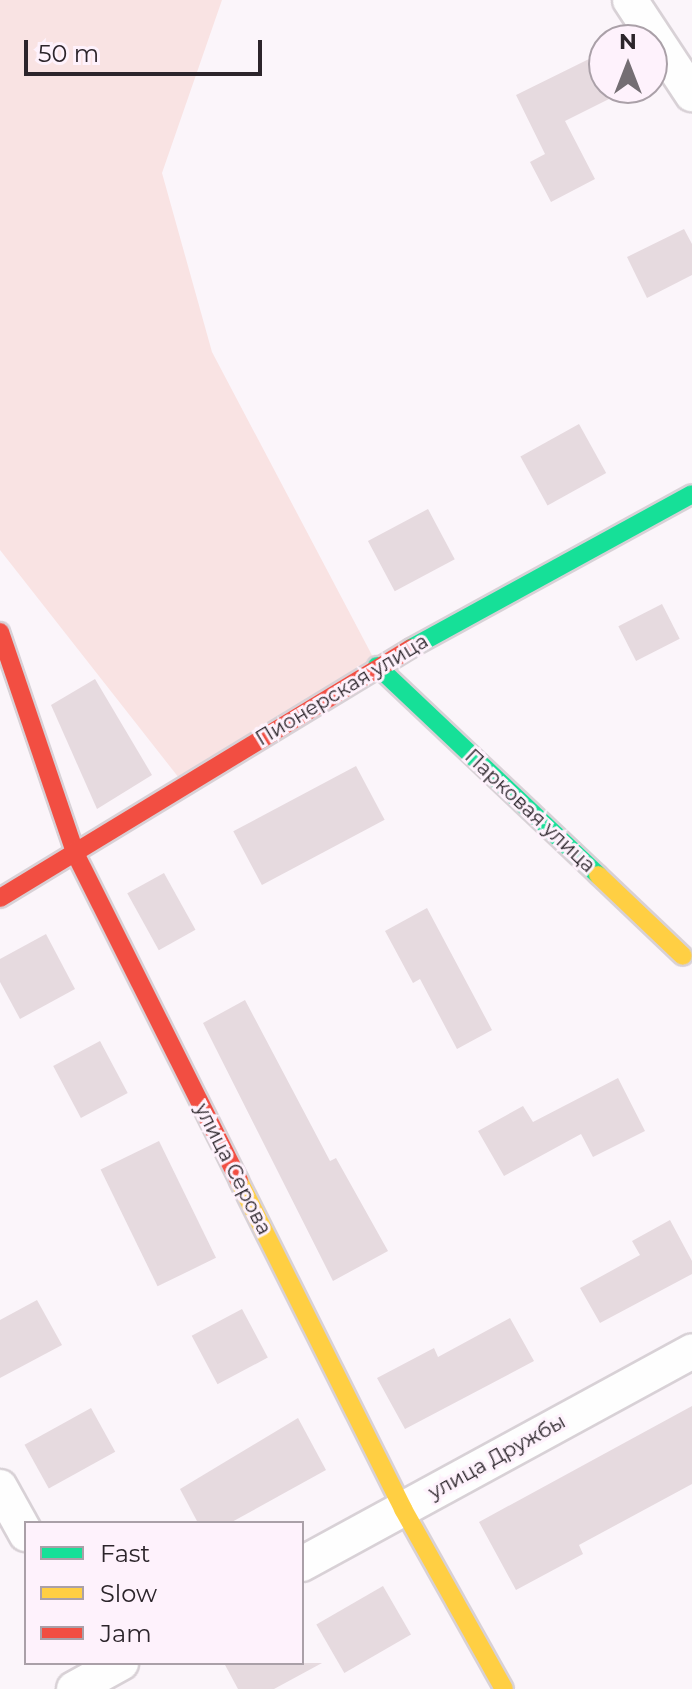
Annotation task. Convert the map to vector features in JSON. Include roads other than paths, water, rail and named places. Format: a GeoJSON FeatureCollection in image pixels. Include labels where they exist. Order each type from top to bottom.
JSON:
{"type":"FeatureCollection","features":[{"type":"Feature","properties":{"kind":"street"},"geometry":{"type":"LineString","coordinates":[[630,0],[692,94]]}},
{"type":"Feature","properties":{"kind":"street","name":"Пионерская улица"},"geometry":{"type":"LineString","coordinates":[[0,898],[76,855],[377,666],[692,494]]}},
{"type":"Feature","properties":{"kind":"street","name":"улица Серова"},"geometry":{"type":"LineString","coordinates":[[0,632],[76,855],[403,1509],[504,1689]]}},
{"type":"Feature","properties":{"kind":"street","name":"Парковая улица"},"geometry":{"type":"LineString","coordinates":[[377,666],[683,956]]}},
{"type":"Feature","properties":{"kind":"street","name":"улица Дружбы"},"geometry":{"type":"LineString","coordinates":[[304,1563],[692,1351]]}},
{"type":"Feature","properties":{"kind":"street"},"geometry":{"type":"LineString","coordinates":[[0,1487],[24,1530]]}}]}
